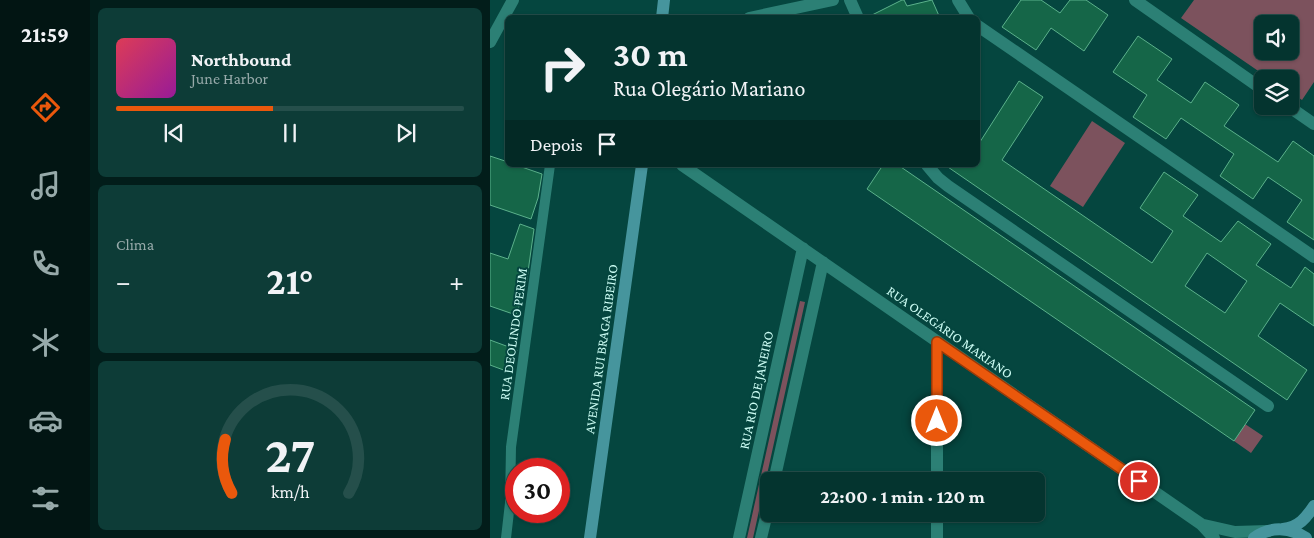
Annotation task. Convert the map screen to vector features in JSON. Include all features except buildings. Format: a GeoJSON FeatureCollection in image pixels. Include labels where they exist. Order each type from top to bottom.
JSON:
{"type":"FeatureCollection","features":[{"type":"Feature","properties":{"kind":"main road"},"geometry":{"type":"LineString","coordinates":[[662,15],[664,0]]}},
{"type":"Feature","properties":{"kind":"main road","name":"AVENIDA RUI BRAGA RIBEIRO"},"geometry":{"type":"LineString","coordinates":[[590,538],[642,167]]}},
{"type":"Feature","properties":{"kind":"main road"},"geometry":{"type":"LineString","coordinates":[[1254,538],[1269,531],[1293,527],[1301,522],[1314,506]]}},
{"type":"Feature","properties":{"kind":"main road"},"geometry":{"type":"LineString","coordinates":[[1283,529],[1306,538]]}},
{"type":"Feature","properties":{"kind":"street"},"geometry":{"type":"LineString","coordinates":[[490,42],[513,0]]}},
{"type":"Feature","properties":{"kind":"street"},"geometry":{"type":"LineString","coordinates":[[764,15],[833,0]]}},
{"type":"Feature","properties":{"kind":"street"},"geometry":{"type":"LineString","coordinates":[[850,0],[857,15]]}},
{"type":"Feature","properties":{"kind":"street"},"geometry":{"type":"LineString","coordinates":[[958,0],[967,15]]}},
{"type":"Feature","properties":{"kind":"street"},"geometry":{"type":"LineString","coordinates":[[1135,0],[1254,83]]}},
{"type":"Feature","properties":{"kind":"street"},"geometry":{"type":"LineString","coordinates":[[980,27],[1314,257]]}},
{"type":"Feature","properties":{"kind":"street"},"geometry":{"type":"LineString","coordinates":[[1299,114],[1314,124]]}},
{"type":"Feature","properties":{"kind":"street","name":"RUA OLEGÁRIO MARIANO"},"geometry":{"type":"LineString","coordinates":[[685,167],[1201,524],[1214,538]]}},
{"type":"Feature","properties":{"kind":"street"},"geometry":{"type":"LineString","coordinates":[[929,167],[948,186],[1268,406]]}},
{"type":"Feature","properties":{"kind":"street","name":"RUA RIO DE JANEIRO"},"geometry":{"type":"LineString","coordinates":[[739,538],[803,248]]}},
{"type":"Feature","properties":{"kind":"street"},"geometry":{"type":"LineString","coordinates":[[776,472],[823,262]]}},
{"type":"Feature","properties":{"kind":"street"},"geometry":{"type":"LineString","coordinates":[[937,342],[937,472]]}},
{"type":"Feature","properties":{"kind":"street"},"geometry":{"type":"LineString","coordinates":[[762,538],[765,522]]}},
{"type":"Feature","properties":{"kind":"street"},"geometry":{"type":"LineString","coordinates":[[937,522],[938,538]]}},
{"type":"Feature","properties":{"kind":"street","name":"RUA OLEGÁRIO MARIANO"},"geometry":{"type":"LineString","coordinates":[[1201,524],[1234,532],[1269,531]]}},
{"type":"Feature","properties":{"kind":"lane","name":"RUA DEOLINDO PERIM"},"geometry":{"type":"LineString","coordinates":[[506,538],[510,504],[511,447],[550,167]]}},
{"type":"Feature","properties":{"kind":"shaded area"},"geometry":{"type":"Polygon","coordinates":[[[1194,0],[1314,0],[1314,82],[1302,100],[1299,98],[1299,70],[1257,70],[1181,18],[1194,0]]]}},
{"type":"Feature","properties":{"kind":"shaded area"},"geometry":{"type":"Polygon","coordinates":[[[1092,121],[1125,143],[1083,207],[1050,186],[1092,121]]]}},
{"type":"Feature","properties":{"kind":"shaded area"},"geometry":{"type":"Polygon","coordinates":[[[800,301],[805,302],[768,472],[762,472],[800,301]]]}},
{"type":"Feature","properties":{"kind":"shaded area"},"geometry":{"type":"Polygon","coordinates":[[[1245,424],[1263,436],[1251,453],[1234,441],[1245,424]]]}},
{"type":"Feature","properties":{"kind":"shaded area"},"geometry":{"type":"Polygon","coordinates":[[[760,480],[760,506],[753,538],[747,538],[760,480]]]}},
{"type":"Feature","properties":{"kind":"route"},"geometry":{"type":"LineString","coordinates":[[937,421],[937,342],[1139,481]]}}]}
